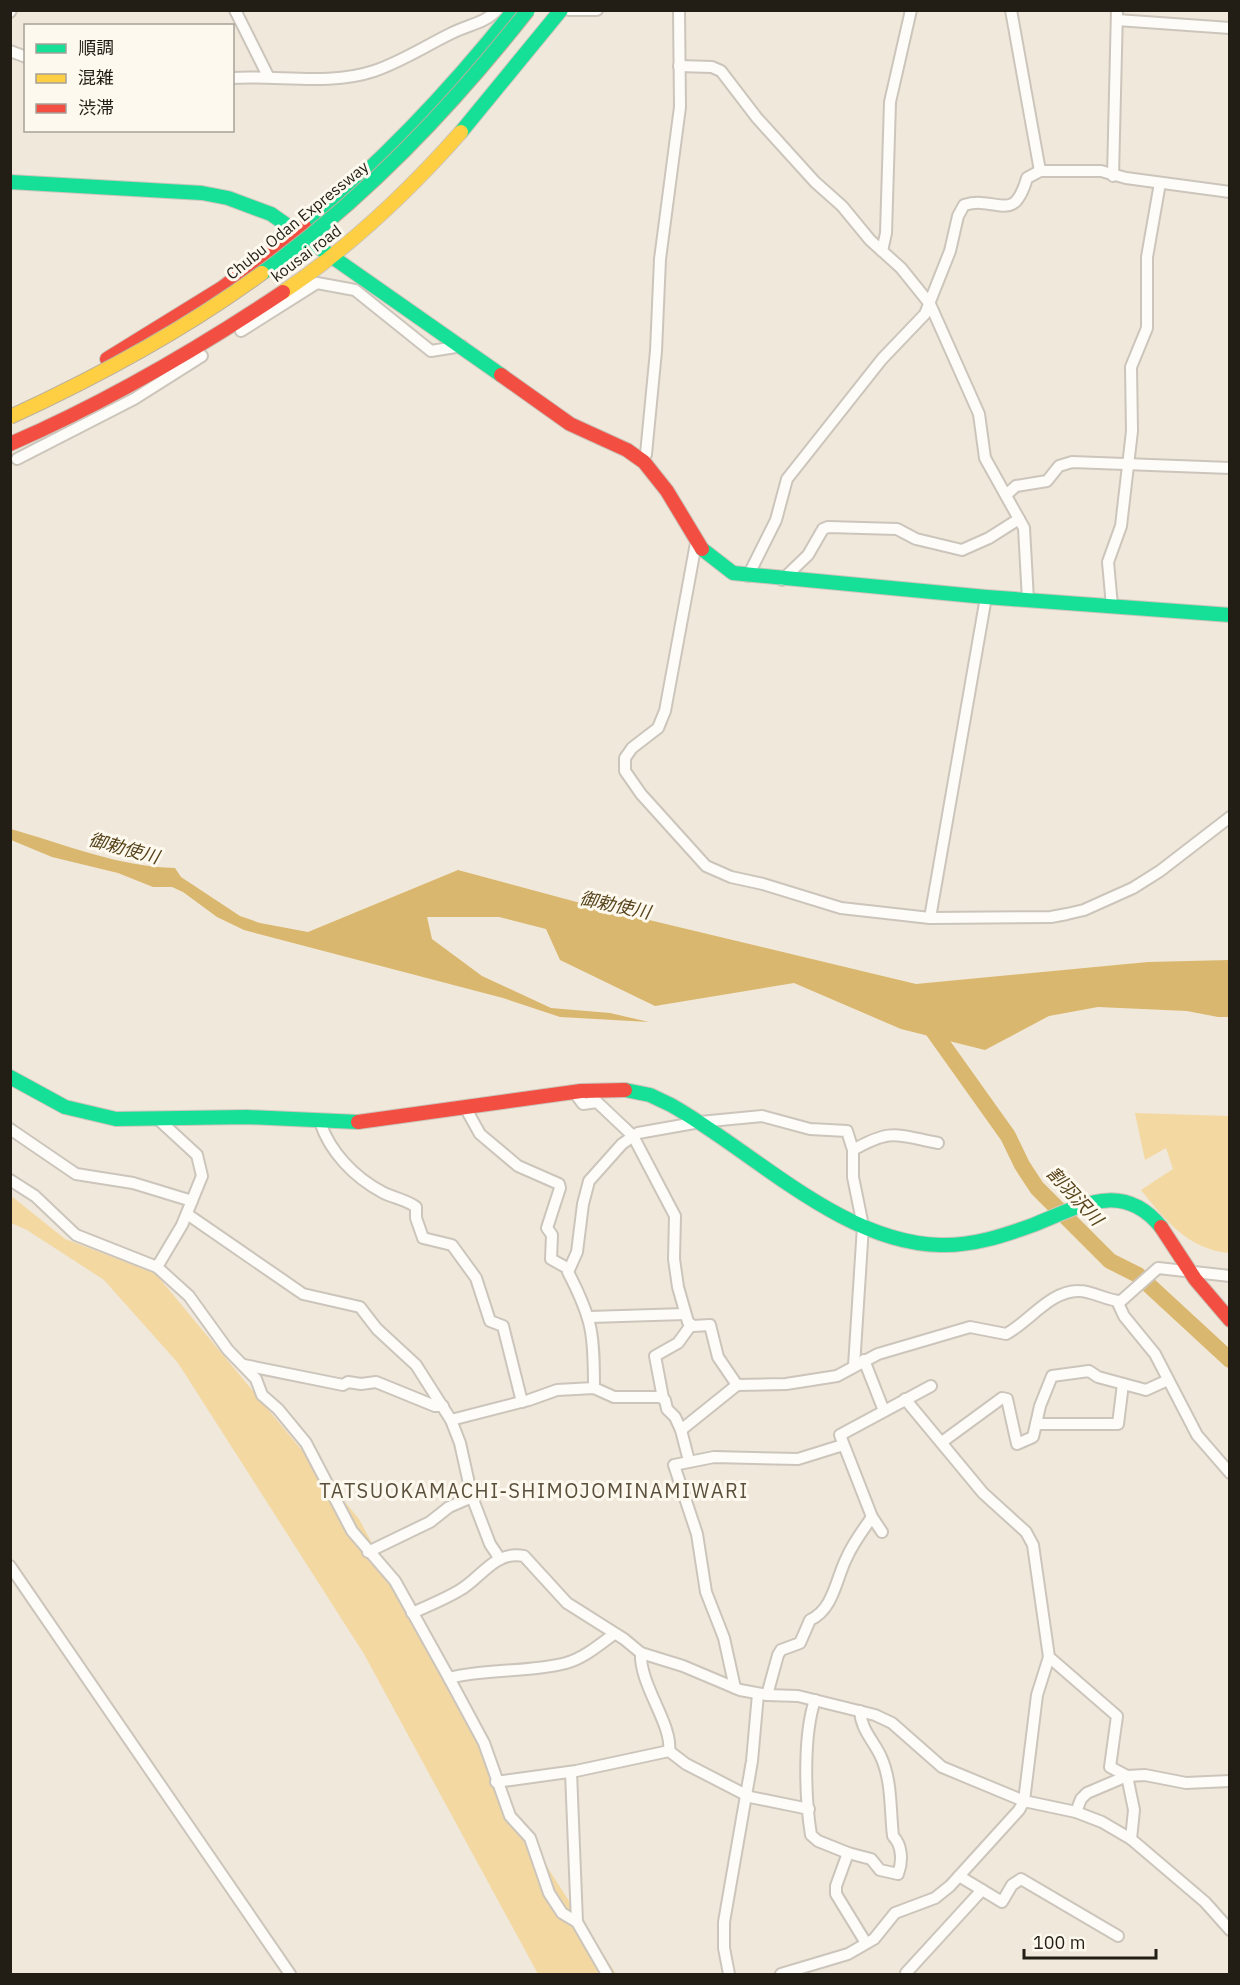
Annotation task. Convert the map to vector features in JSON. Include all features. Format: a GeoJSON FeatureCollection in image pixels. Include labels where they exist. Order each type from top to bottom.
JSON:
{"type":"FeatureCollection","features":[{"type":"Feature","properties":{"kind":"main road","name":"kousai road"},"geometry":{"type":"LineString","coordinates":[[10,406],[73,378],[167,324],[243,274],[297,233],[376,164],[430,111],[482,53],[514,10]]}},
{"type":"Feature","properties":{"kind":"main road","name":"Chubu Odan Expressway"},"geometry":{"type":"LineString","coordinates":[[10,417],[94,378],[144,350],[193,321],[285,256],[373,182],[413,143],[488,61],[528,10]]}},
{"type":"Feature","properties":{"kind":"main road","name":"kousai road"},"geometry":{"type":"LineString","coordinates":[[10,444],[75,416],[136,385],[204,344],[331,257],[377,216],[457,136],[561,10]]}},
{"type":"Feature","properties":{"kind":"main road"},"geometry":{"type":"LineString","coordinates":[[10,182],[202,193],[249,204],[271,214],[584,433],[616,444],[643,461],[664,489],[696,543],[722,567],[747,576],[1230,615]]}},
{"type":"Feature","properties":{"kind":"main road"},"geometry":{"type":"LineString","coordinates":[[10,1077],[45,1098],[93,1116],[139,1122],[232,1116],[320,1122],[369,1121],[574,1092],[634,1090],[669,1102],[735,1143],[822,1204],[862,1226],[927,1245],[968,1244],[1035,1223],[1076,1205],[1106,1199],[1138,1207],[1156,1221],[1190,1271],[1230,1320]]}},
{"type":"Feature","properties":{"kind":"street"},"geometry":{"type":"LineString","coordinates":[[235,10],[268,76]]}},
{"type":"Feature","properties":{"kind":"street"},"geometry":{"type":"LineString","coordinates":[[234,78],[268,76],[323,79],[374,71],[455,31],[491,17],[497,10]]}},
{"type":"Feature","properties":{"kind":"street"},"geometry":{"type":"LineString","coordinates":[[569,10],[597,10]]}},
{"type":"Feature","properties":{"kind":"street"},"geometry":{"type":"LineString","coordinates":[[643,461],[646,454],[656,351],[660,259],[678,135],[679,10]]}},
{"type":"Feature","properties":{"kind":"street"},"geometry":{"type":"LineString","coordinates":[[882,251],[886,233],[890,102],[911,10]]}},
{"type":"Feature","properties":{"kind":"street"},"geometry":{"type":"LineString","coordinates":[[1011,10],[1040,171]]}},
{"type":"Feature","properties":{"kind":"street"},"geometry":{"type":"LineString","coordinates":[[1113,176],[1117,15],[1230,28]]}},
{"type":"Feature","properties":{"kind":"street"},"geometry":{"type":"LineString","coordinates":[[680,66],[712,67],[721,71],[757,118],[815,182],[842,206],[882,251],[907,274],[930,304],[979,414],[985,458],[1024,528],[1028,600]]}},
{"type":"Feature","properties":{"kind":"street"},"geometry":{"type":"LineString","coordinates":[[747,576],[776,520],[787,479],[882,359],[893,351],[930,304],[956,234],[961,208],[971,202],[1010,205],[1017,203],[1021,199],[1027,178],[1040,171],[1101,171],[1113,176],[1230,192]]}},
{"type":"Feature","properties":{"kind":"street"},"geometry":{"type":"LineString","coordinates":[[1112,606],[1108,562],[1121,526],[1132,430],[1131,367],[1147,328],[1147,257],[1160,183]]}},
{"type":"Feature","properties":{"kind":"street"},"geometry":{"type":"LineString","coordinates":[[17,459],[134,399],[317,283],[355,290],[431,351],[462,346]]}},
{"type":"Feature","properties":{"kind":"street"},"geometry":{"type":"LineString","coordinates":[[1006,495],[1016,486],[1047,481],[1065,463],[1129,462],[1230,468]]}},
{"type":"Feature","properties":{"kind":"street"},"geometry":{"type":"LineString","coordinates":[[782,580],[808,555],[823,529],[828,527],[897,530],[916,539],[962,550],[989,538],[1019,519]]}},
{"type":"Feature","properties":{"kind":"street"},"geometry":{"type":"LineString","coordinates":[[696,543],[665,711],[658,728],[632,748],[625,758],[625,771],[641,794],[698,857],[717,872],[841,908],[930,918],[1051,916],[1084,910],[1133,888],[1160,871],[1230,817]]}},
{"type":"Feature","properties":{"kind":"street"},"geometry":{"type":"LineString","coordinates":[[930,918],[986,597]]}},
{"type":"Feature","properties":{"kind":"street"},"geometry":{"type":"LineString","coordinates":[[574,1092],[583,1104],[597,1102],[605,1107],[633,1136],[675,1216],[674,1259],[678,1287],[685,1314],[691,1324]]}},
{"type":"Feature","properties":{"kind":"street"},"geometry":{"type":"LineString","coordinates":[[466,1109],[480,1134],[518,1166],[559,1184],[560,1188],[547,1228],[552,1235],[551,1259],[569,1269],[590,1317],[594,1343],[594,1388]]}},
{"type":"Feature","properties":{"kind":"street"},"geometry":{"type":"LineString","coordinates":[[569,1269],[577,1252],[583,1204],[589,1181],[622,1144],[633,1136],[700,1122],[762,1116],[810,1129],[846,1131],[853,1150],[853,1177],[862,1226],[859,1363],[884,1411]]}},
{"type":"Feature","properties":{"kind":"street"},"geometry":{"type":"LineString","coordinates":[[157,1267],[187,1214],[202,1176],[200,1161],[188,1143],[159,1120]]}},
{"type":"Feature","properties":{"kind":"street"},"geometry":{"type":"LineString","coordinates":[[320,1122],[344,1164],[383,1193],[407,1201],[416,1207],[416,1218],[423,1238],[452,1245],[476,1278],[490,1322],[503,1326],[522,1402]]}},
{"type":"Feature","properties":{"kind":"street"},"geometry":{"type":"LineString","coordinates":[[10,1129],[76,1174],[133,1183],[192,1201]]}},
{"type":"Feature","properties":{"kind":"street"},"geometry":{"type":"LineString","coordinates":[[853,1150],[888,1133],[938,1143]]}},
{"type":"Feature","properties":{"kind":"street"},"geometry":{"type":"LineString","coordinates":[[10,1180],[35,1196],[76,1235],[157,1267],[189,1296],[228,1350],[256,1379],[262,1395],[278,1409],[306,1443],[352,1531],[394,1581],[449,1678],[484,1743],[510,1816],[530,1838],[549,1893],[562,1914],[577,1922]]}},
{"type":"Feature","properties":{"kind":"street"},"geometry":{"type":"LineString","coordinates":[[187,1214],[303,1294],[360,1307],[377,1329],[416,1365],[451,1420],[460,1443],[472,1497],[490,1544],[500,1559]]}},
{"type":"Feature","properties":{"kind":"street"},"geometry":{"type":"LineString","coordinates":[[681,1430],[737,1385],[786,1384],[837,1376],[859,1363],[970,1328],[1006,1334],[1049,1303],[1071,1292],[1080,1291],[1117,1301],[1129,1295],[1152,1271],[1158,1268],[1230,1276]]}},
{"type":"Feature","properties":{"kind":"street"},"geometry":{"type":"LineString","coordinates":[[1117,1301],[1124,1316],[1155,1354],[1197,1435],[1230,1473]]}},
{"type":"Feature","properties":{"kind":"street"},"geometry":{"type":"LineString","coordinates":[[590,1317],[685,1314]]}},
{"type":"Feature","properties":{"kind":"street"},"geometry":{"type":"LineString","coordinates":[[691,1324],[710,1325],[718,1357],[737,1385]]}},
{"type":"Feature","properties":{"kind":"street"},"geometry":{"type":"LineString","coordinates":[[689,1461],[681,1430],[663,1398],[655,1356],[678,1343],[691,1324]]}},
{"type":"Feature","properties":{"kind":"street"},"geometry":{"type":"LineString","coordinates":[[244,1365],[343,1385],[348,1382],[361,1384],[376,1382],[435,1406],[443,1406]]}},
{"type":"Feature","properties":{"kind":"street"},"geometry":{"type":"LineString","coordinates":[[942,1442],[1002,1398],[1006,1400],[1017,1444],[1034,1437],[1052,1376],[1089,1371],[1098,1377],[1146,1390],[1168,1380]]}},
{"type":"Feature","properties":{"kind":"street"},"geometry":{"type":"LineString","coordinates":[[1036,1424],[1118,1424],[1124,1384]]}},
{"type":"Feature","properties":{"kind":"street"},"geometry":{"type":"LineString","coordinates":[[882,1532],[872,1517],[840,1435],[931,1386]]}},
{"type":"Feature","properties":{"kind":"street"},"geometry":{"type":"LineString","coordinates":[[451,1420],[522,1402],[557,1390],[594,1388],[614,1397],[663,1398]]}},
{"type":"Feature","properties":{"kind":"street"},"geometry":{"type":"LineString","coordinates":[[781,1974],[830,1961],[874,1939],[895,1913],[935,1898],[959,1876],[1019,1810],[1024,1801],[1037,1695],[1049,1657],[1037,1560],[1033,1545],[1026,1532],[982,1493],[905,1400]]}},
{"type":"Feature","properties":{"kind":"street"},"geometry":{"type":"LineString","coordinates":[[735,1688],[724,1638],[706,1592],[697,1534],[674,1465],[714,1457],[798,1459],[843,1445]]}},
{"type":"Feature","properties":{"kind":"street"},"geometry":{"type":"LineString","coordinates":[[368,1552],[430,1522],[449,1506],[472,1497]]}},
{"type":"Feature","properties":{"kind":"street"},"geometry":{"type":"LineString","coordinates":[[729,1974],[724,1948],[724,1922],[763,1695],[781,1650],[800,1643],[810,1620],[818,1616],[832,1598],[847,1556],[872,1517]]}},
{"type":"Feature","properties":{"kind":"street"},"geometry":{"type":"LineString","coordinates":[[412,1613],[462,1589],[482,1570],[500,1559],[518,1554],[524,1556],[559,1597],[641,1653],[683,1666],[735,1688],[763,1695],[798,1696],[860,1711],[892,1723],[942,1767],[1024,1801],[1076,1812],[1102,1822],[1131,1839],[1205,1902],[1230,1930]]}},
{"type":"Feature","properties":{"kind":"street"},"geometry":{"type":"LineString","coordinates":[[10,1566],[290,1974]]}},
{"type":"Feature","properties":{"kind":"street"},"geometry":{"type":"LineString","coordinates":[[449,1678],[479,1670],[512,1670],[565,1663],[586,1654],[614,1634]]}},
{"type":"Feature","properties":{"kind":"street"},"geometry":{"type":"LineString","coordinates":[[641,1653],[655,1708],[670,1742],[669,1751]]}},
{"type":"Feature","properties":{"kind":"street"},"geometry":{"type":"LineString","coordinates":[[1049,1657],[1117,1716],[1110,1767],[1127,1776]]}},
{"type":"Feature","properties":{"kind":"street"},"geometry":{"type":"LineString","coordinates":[[816,1700],[810,1723],[806,1787],[811,1835],[818,1841],[848,1853],[871,1858],[880,1870],[898,1874],[901,1867],[899,1843],[893,1836],[888,1778],[880,1755],[871,1743],[864,1727],[860,1711]]}},
{"type":"Feature","properties":{"kind":"street"},"geometry":{"type":"LineString","coordinates":[[496,1782],[571,1772],[669,1751],[686,1764],[744,1795],[809,1809]]}},
{"type":"Feature","properties":{"kind":"street"},"geometry":{"type":"LineString","coordinates":[[571,1772],[577,1922],[607,1974]]}},
{"type":"Feature","properties":{"kind":"street"},"geometry":{"type":"LineString","coordinates":[[1076,1812],[1087,1793],[1127,1776],[1145,1775],[1186,1783],[1230,1781]]}},
{"type":"Feature","properties":{"kind":"street"},"geometry":{"type":"LineString","coordinates":[[1127,1776],[1134,1810],[1131,1839]]}},
{"type":"Feature","properties":{"kind":"street"},"geometry":{"type":"LineString","coordinates":[[848,1853],[836,1886],[836,1894],[866,1943]]}},
{"type":"Feature","properties":{"kind":"street"},"geometry":{"type":"LineString","coordinates":[[959,1876],[1002,1902],[1012,1886],[1022,1879],[1118,1936]]}},
{"type":"Feature","properties":{"kind":"street"},"geometry":{"type":"LineString","coordinates":[[906,1974],[982,1890]]}},
{"type":"Feature","properties":{"kind":"shaded area"},"geometry":{"type":"Polygon","coordinates":[[[11,829],[133,864],[175,868],[181,877],[240,916],[260,923],[308,932],[458,870],[599,908],[916,984],[1148,962],[1229,960],[1229,1017],[1187,1011],[1098,1007],[1049,1016],[985,1050],[901,1029],[794,983],[655,1006],[560,960],[546,929],[499,917],[427,917],[432,939],[482,976],[551,1008],[610,1013],[649,1022],[560,1017],[503,998],[244,930],[217,917],[183,892],[172,887],[153,887],[118,873],[52,857],[11,840],[11,829]]]}},
{"type":"Feature","properties":{"kind":"shaded area"},"geometry":{"type":"Polygon","coordinates":[[[1135,1113],[1229,1116],[1229,1253],[1201,1246],[1189,1239],[1159,1212],[1141,1190],[1173,1169],[1166,1148],[1145,1160],[1135,1113]]]}},
{"type":"Feature","properties":{"kind":"shaded area"},"geometry":{"type":"Polygon","coordinates":[[[10,1195],[65,1239],[155,1273],[359,1519],[535,1848],[616,1974],[538,1974],[364,1654],[178,1363],[104,1280],[27,1230],[11,1223],[10,1195]]]}},
{"type":"Feature","properties":{"kind":"waterway","name":"割羽沢川"},"geometry":{"type":"LineString","coordinates":[[924,1018],[1008,1136],[1022,1165],[1037,1188],[1110,1261],[1138,1275],[1230,1360]]}},
{"type":"Feature","properties":{"kind":"traffic: fast"},"geometry":{"type":"LineString","coordinates":[[304,226],[333,202],[415,124],[514,10]]}},
{"type":"Feature","properties":{"kind":"traffic: fast"},"geometry":{"type":"LineString","coordinates":[[262,273],[300,244],[371,183],[437,117],[528,10]]}},
{"type":"Feature","properties":{"kind":"traffic: fast"},"geometry":{"type":"LineString","coordinates":[[461,132],[561,10]]}},
{"type":"Feature","properties":{"kind":"traffic: fast"},"geometry":{"type":"LineString","coordinates":[[10,182],[202,193],[228,198],[271,214],[501,375]]}},
{"type":"Feature","properties":{"kind":"traffic: fast"},"geometry":{"type":"LineString","coordinates":[[702,549],[733,573],[986,597],[1230,615]]}},
{"type":"Feature","properties":{"kind":"traffic: fast"},"geometry":{"type":"LineString","coordinates":[[10,1077],[65,1107],[116,1119],[247,1117],[358,1122]]}},
{"type":"Feature","properties":{"kind":"traffic: fast"},"geometry":{"type":"LineString","coordinates":[[625,1090],[650,1095],[671,1105],[833,1212],[868,1229],[904,1240],[940,1245],[987,1240],[1100,1201],[1131,1204],[1146,1212],[1161,1227]]}},
{"type":"Feature","properties":{"kind":"traffic: slow"},"geometry":{"type":"LineString","coordinates":[[283,292],[308,275],[377,218],[461,132]]}},
{"type":"Feature","properties":{"kind":"traffic: slow"},"geometry":{"type":"LineString","coordinates":[[10,417],[140,351],[202,314],[262,273]]}},
{"type":"Feature","properties":{"kind":"traffic: jam"},"geometry":{"type":"LineString","coordinates":[[107,359],[222,288],[304,226]]}},
{"type":"Feature","properties":{"kind":"traffic: jam"},"geometry":{"type":"LineString","coordinates":[[10,444],[116,393],[283,292]]}},
{"type":"Feature","properties":{"kind":"traffic: jam"},"geometry":{"type":"LineString","coordinates":[[501,375],[570,424],[627,450],[644,462],[667,491],[702,549]]}},
{"type":"Feature","properties":{"kind":"traffic: jam"},"geometry":{"type":"LineString","coordinates":[[358,1122],[581,1091],[625,1090]]}},
{"type":"Feature","properties":{"kind":"traffic: jam"},"geometry":{"type":"LineString","coordinates":[[1161,1227],[1195,1279],[1230,1320]]}},
{"type":"Feature","properties":{"kind":"district","name":"TATSUOKAMACHI-SHIMOJOMINAMIWARI"},"geometry":{"type":"Point","coordinates":[534,1490]}},
{"type":"Feature","properties":{"kind":"water label","name":"御勅使川"},"geometry":{"type":"Point","coordinates":[124,848]}},
{"type":"Feature","properties":{"kind":"water label","name":"御勅使川"},"geometry":{"type":"Point","coordinates":[615,905]}}]}
